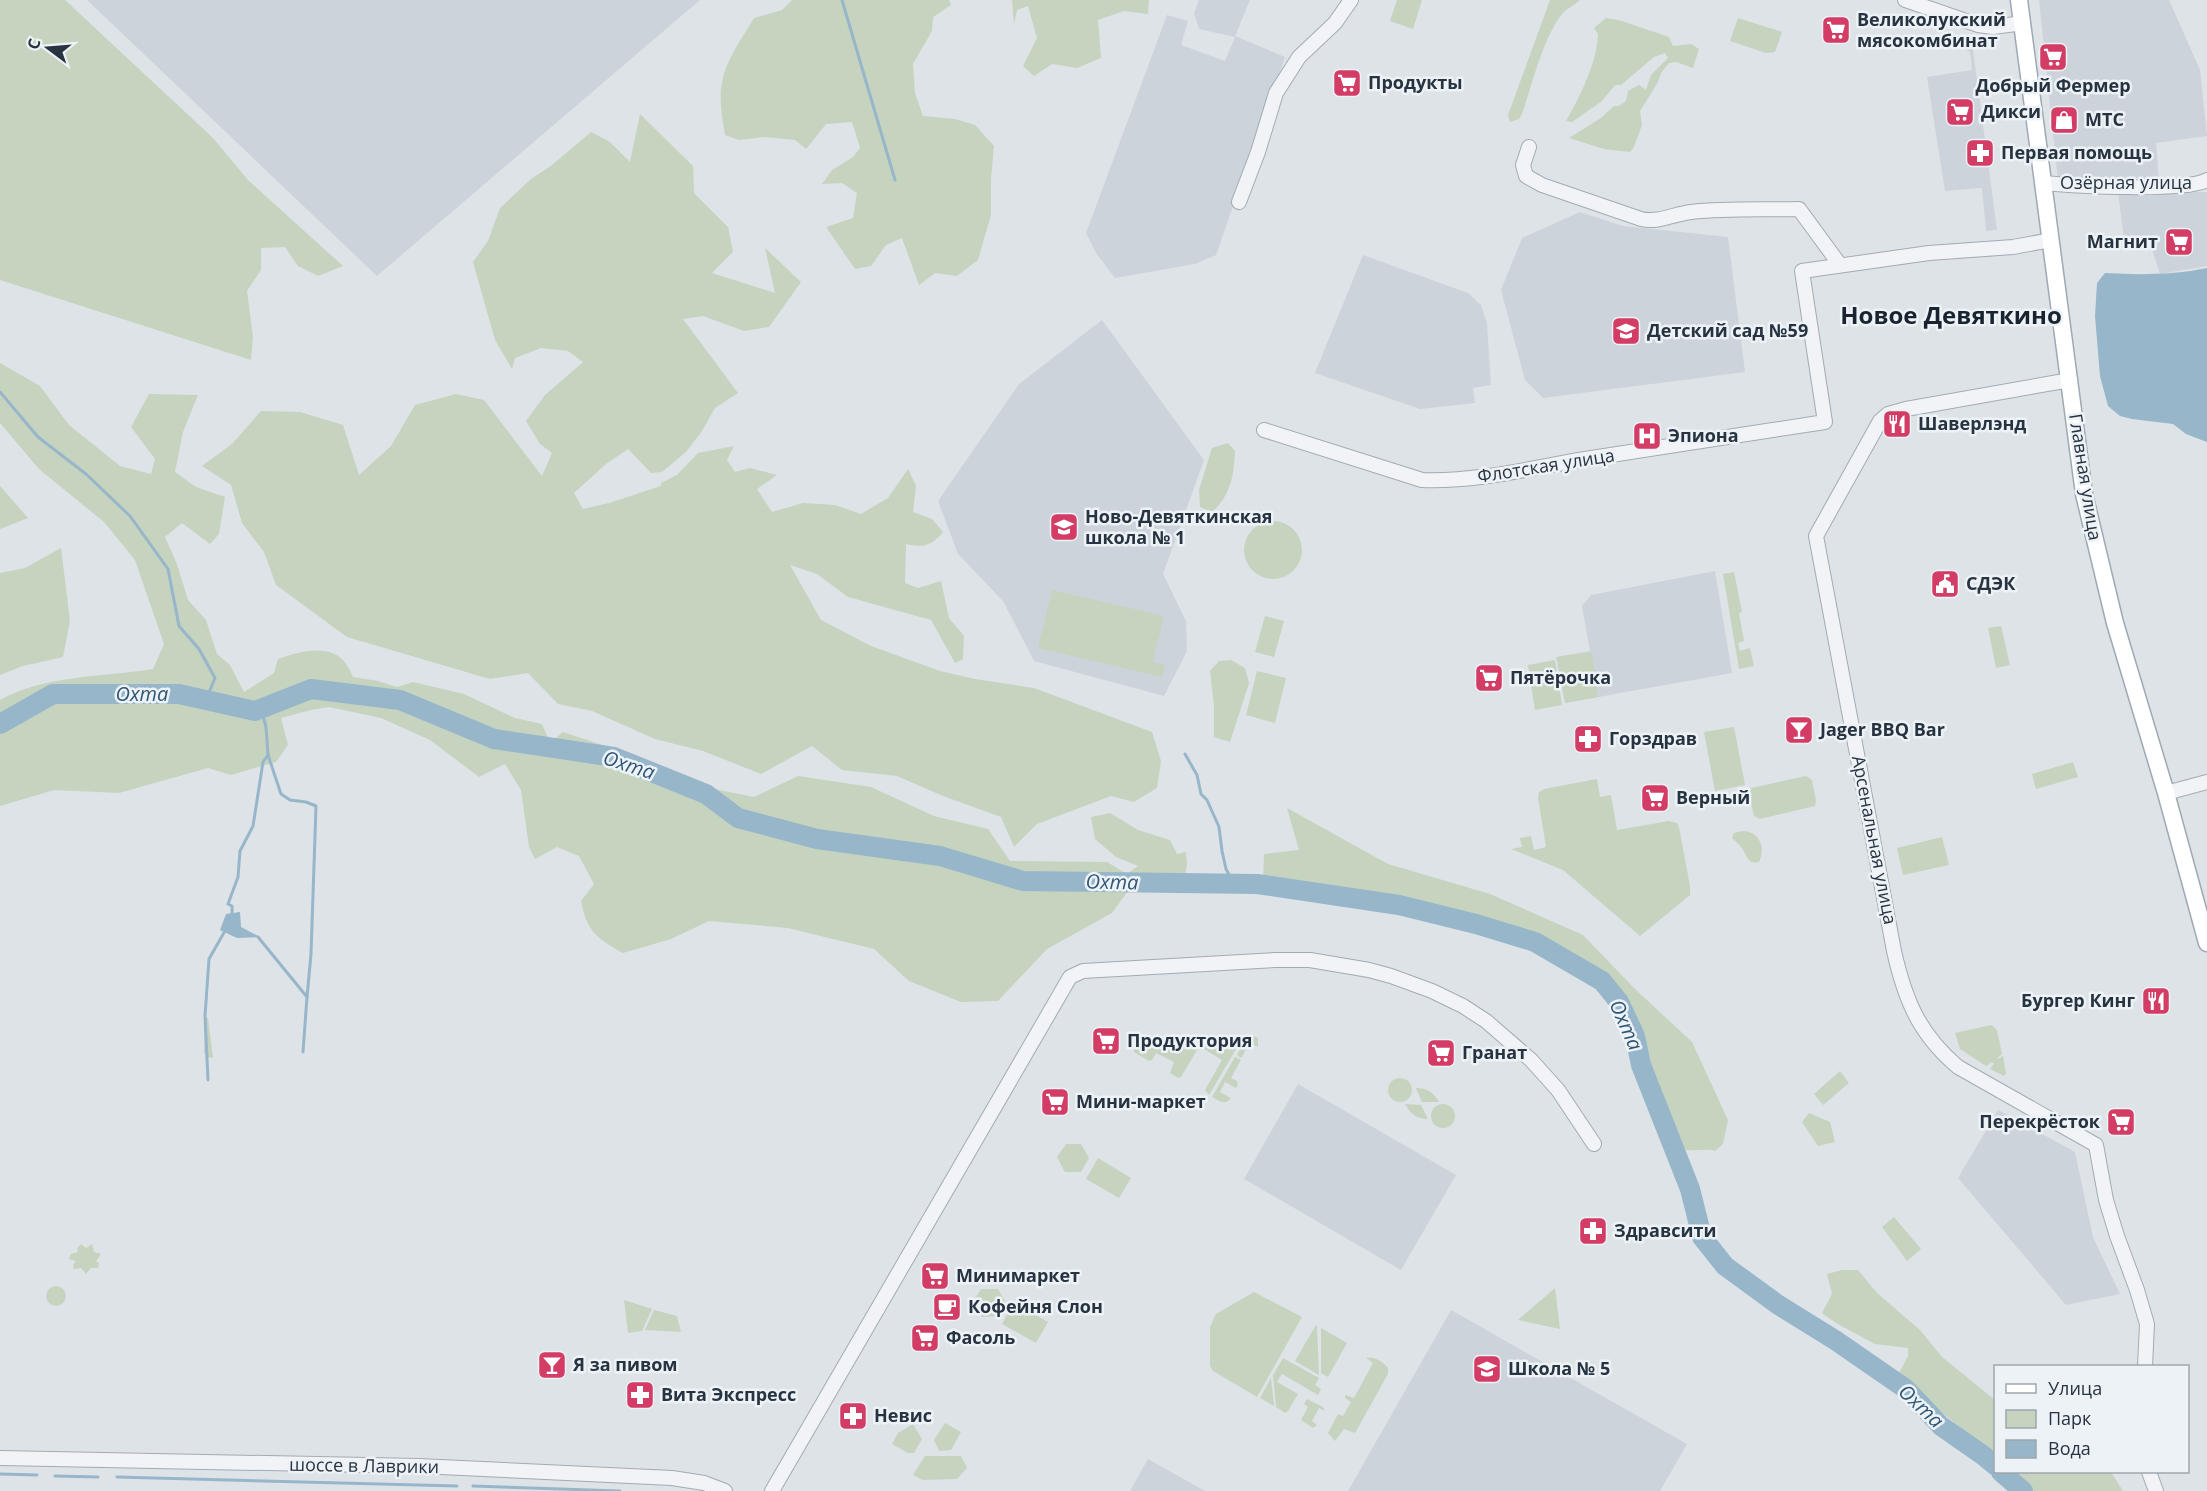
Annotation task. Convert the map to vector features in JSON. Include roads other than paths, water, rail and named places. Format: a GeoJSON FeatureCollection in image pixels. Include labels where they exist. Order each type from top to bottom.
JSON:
{"type":"FeatureCollection","features":[{"type":"Feature","properties":{"kind":"main road","name":"Главная улица"},"geometry":{"type":"LineString","coordinates":[[2019,0],[2084,494],[2103,580],[2166,793],[2207,943]]}},
{"type":"Feature","properties":{"kind":"street"},"geometry":{"type":"LineString","coordinates":[[1239,202],[1258,152],[1276,93],[1299,57],[1335,23],[1351,0]]}},
{"type":"Feature","properties":{"kind":"street"},"geometry":{"type":"LineString","coordinates":[[1905,0],[1978,25],[1993,27],[2023,23]]}},
{"type":"Feature","properties":{"kind":"street"},"geometry":{"type":"LineString","coordinates":[[1529,147],[1523,165],[1526,176],[1542,184],[1641,219],[1652,220],[1690,212],[1799,209],[1840,265],[1929,253],[2013,247],[2051,240]]}},
{"type":"Feature","properties":{"kind":"street","name":"Озёрная улица"},"geometry":{"type":"LineString","coordinates":[[2044,183],[2148,187],[2194,185],[2207,180]]}},
{"type":"Feature","properties":{"kind":"street","name":"Флотская улица"},"geometry":{"type":"LineString","coordinates":[[1264,430],[1422,480],[1447,481],[1825,422],[1802,271],[1840,265]]}},
{"type":"Feature","properties":{"kind":"street","name":"Арсенальная улица"},"geometry":{"type":"LineString","coordinates":[[2070,380],[1888,414],[1880,421],[1816,536],[1894,951],[1905,992],[1926,1035],[1958,1067],[2096,1145],[2106,1200],[2138,1290],[2147,1324],[2145,1365]]}},
{"type":"Feature","properties":{"kind":"street"},"geometry":{"type":"LineString","coordinates":[[2166,793],[2207,782]]}},
{"type":"Feature","properties":{"kind":"street"},"geometry":{"type":"LineString","coordinates":[[772,1491],[1070,977],[1083,971],[1162,965],[1310,960],[1391,976],[1432,991],[1463,1006],[1486,1021],[1532,1060],[1558,1090],[1594,1144]]}},
{"type":"Feature","properties":{"kind":"street","name":"шоссе в Лаврики"},"geometry":{"type":"LineString","coordinates":[[0,1458],[474,1468],[672,1478],[704,1483],[725,1491]]}},
{"type":"Feature","properties":{"kind":"street"},"geometry":{"type":"LineString","coordinates":[[2149,1473],[2156,1491]]}},
{"type":"Feature","properties":{"kind":"water"},"geometry":{"type":"Polygon","coordinates":[[[2207,268],[2207,442],[2186,434],[2173,424],[2120,416],[2108,406],[2100,376],[2095,316],[2097,283],[2105,273],[2156,274],[2207,268]]]}},
{"type":"Feature","properties":{"kind":"water"},"geometry":{"type":"Polygon","coordinates":[[[240,912],[241,927],[260,937],[237,938],[220,930],[226,914],[240,912]]]}},
{"type":"Feature","properties":{"kind":"waterway"},"geometry":{"type":"LineString","coordinates":[[842,0],[895,180]]}},
{"type":"Feature","properties":{"kind":"waterway"},"geometry":{"type":"LineString","coordinates":[[0,392],[38,437],[86,474],[130,516],[168,569],[179,626],[199,649],[215,678],[208,695],[194,697]]}},
{"type":"Feature","properties":{"kind":"waterway","name":"Охта"},"geometry":{"type":"LineString","coordinates":[[0,724],[53,694],[179,694],[255,711],[311,689],[400,700],[494,739],[614,757],[706,794],[738,818],[817,839],[940,856],[1023,881],[1257,884],[1399,905],[1476,924],[1535,942],[1602,981],[1619,1002],[1635,1036],[1641,1065],[1690,1189],[1702,1237],[1725,1266],[1777,1304],[1835,1340],[1906,1389],[1941,1426],[1994,1464]]}},
{"type":"Feature","properties":{"kind":"waterway"},"geometry":{"type":"LineString","coordinates":[[261,709],[266,727],[268,755],[281,794],[290,800],[316,806],[311,954],[307,997]]}},
{"type":"Feature","properties":{"kind":"waterway"},"geometry":{"type":"LineString","coordinates":[[1185,754],[1197,775],[1201,794],[1207,800],[1219,827],[1226,869],[1234,884]]}},
{"type":"Feature","properties":{"kind":"waterway"},"geometry":{"type":"LineString","coordinates":[[232,915],[232,906],[228,904],[238,877],[240,851],[253,826],[263,762],[268,755]]}},
{"type":"Feature","properties":{"kind":"waterway"},"geometry":{"type":"LineString","coordinates":[[208,1080],[205,1016],[209,959],[226,929]]}},
{"type":"Feature","properties":{"kind":"waterway"},"geometry":{"type":"LineString","coordinates":[[258,937],[307,997],[303,1052]]}},
{"type":"Feature","properties":{"kind":"waterway","name":"Охта"},"geometry":{"type":"LineString","coordinates":[[2002,1473],[2023,1491]]}},
{"type":"Feature","properties":{"kind":"waterway"},"geometry":{"type":"LineString","coordinates":[[0,1474],[37,1475]]}},
{"type":"Feature","properties":{"kind":"waterway"},"geometry":{"type":"LineString","coordinates":[[55,1476],[98,1477]]}},
{"type":"Feature","properties":{"kind":"waterway"},"geometry":{"type":"LineString","coordinates":[[117,1477],[457,1486]]}},
{"type":"Feature","properties":{"kind":"waterway"},"geometry":{"type":"LineString","coordinates":[[473,1486],[620,1491]]}},
{"type":"Feature","properties":{"kind":"place","name":"Великолукский мясокомбинат"},"geometry":{"type":"Point","coordinates":[1836,30]}},
{"type":"Feature","properties":{"kind":"place","name":"Добрый Фермер"},"geometry":{"type":"Point","coordinates":[2053,57]}},
{"type":"Feature","properties":{"kind":"place","name":"Продукты"},"geometry":{"type":"Point","coordinates":[1347,83]}},
{"type":"Feature","properties":{"kind":"place","name":"Дикси"},"geometry":{"type":"Point","coordinates":[1960,112]}},
{"type":"Feature","properties":{"kind":"place","name":"МТС"},"geometry":{"type":"Point","coordinates":[2064,120]}},
{"type":"Feature","properties":{"kind":"place","name":"Первая помощь"},"geometry":{"type":"Point","coordinates":[1980,153]}},
{"type":"Feature","properties":{"kind":"place","name":"Магнит"},"geometry":{"type":"Point","coordinates":[2179,242]}},
{"type":"Feature","properties":{"kind":"place","name":"Детский сад №59"},"geometry":{"type":"Point","coordinates":[1626,331]}},
{"type":"Feature","properties":{"kind":"place","name":"Шаверлэнд"},"geometry":{"type":"Point","coordinates":[1897,424]}},
{"type":"Feature","properties":{"kind":"place","name":"Эпиона"},"geometry":{"type":"Point","coordinates":[1647,436]}},
{"type":"Feature","properties":{"kind":"place","name":"Ново-Девяткинская школа № 1"},"geometry":{"type":"Point","coordinates":[1064,527]}},
{"type":"Feature","properties":{"kind":"place","name":"СДЭК"},"geometry":{"type":"Point","coordinates":[1945,584]}},
{"type":"Feature","properties":{"kind":"place","name":"Пятёрочка"},"geometry":{"type":"Point","coordinates":[1489,678]}},
{"type":"Feature","properties":{"kind":"place","name":"Jager BBQ Bar"},"geometry":{"type":"Point","coordinates":[1799,730]}},
{"type":"Feature","properties":{"kind":"place","name":"Горздрав"},"geometry":{"type":"Point","coordinates":[1588,739]}},
{"type":"Feature","properties":{"kind":"place","name":"Верный"},"geometry":{"type":"Point","coordinates":[1655,798]}},
{"type":"Feature","properties":{"kind":"place","name":"Бургер Кинг"},"geometry":{"type":"Point","coordinates":[2156,1001]}},
{"type":"Feature","properties":{"kind":"place","name":"Продуктория"},"geometry":{"type":"Point","coordinates":[1106,1041]}},
{"type":"Feature","properties":{"kind":"place","name":"Гранат"},"geometry":{"type":"Point","coordinates":[1441,1053]}},
{"type":"Feature","properties":{"kind":"place","name":"Мини-маркет"},"geometry":{"type":"Point","coordinates":[1055,1102]}},
{"type":"Feature","properties":{"kind":"place","name":"Перекрёсток"},"geometry":{"type":"Point","coordinates":[2121,1122]}},
{"type":"Feature","properties":{"kind":"place","name":"Здравсити"},"geometry":{"type":"Point","coordinates":[1593,1231]}},
{"type":"Feature","properties":{"kind":"place","name":"Минимаркет"},"geometry":{"type":"Point","coordinates":[935,1276]}},
{"type":"Feature","properties":{"kind":"place","name":"Кофейня Слон"},"geometry":{"type":"Point","coordinates":[947,1307]}},
{"type":"Feature","properties":{"kind":"place","name":"Фасоль"},"geometry":{"type":"Point","coordinates":[925,1338]}},
{"type":"Feature","properties":{"kind":"place","name":"Я за пивом"},"geometry":{"type":"Point","coordinates":[552,1365]}},
{"type":"Feature","properties":{"kind":"place","name":"Школа № 5"},"geometry":{"type":"Point","coordinates":[1487,1369]}},
{"type":"Feature","properties":{"kind":"place","name":"Вита Экспресс"},"geometry":{"type":"Point","coordinates":[640,1395]}},
{"type":"Feature","properties":{"kind":"place","name":"Невис"},"geometry":{"type":"Point","coordinates":[853,1416]}},
{"type":"Feature","properties":{"kind":"district","name":"Новое Девяткино"},"geometry":{"type":"Point","coordinates":[1951,316]}}]}
